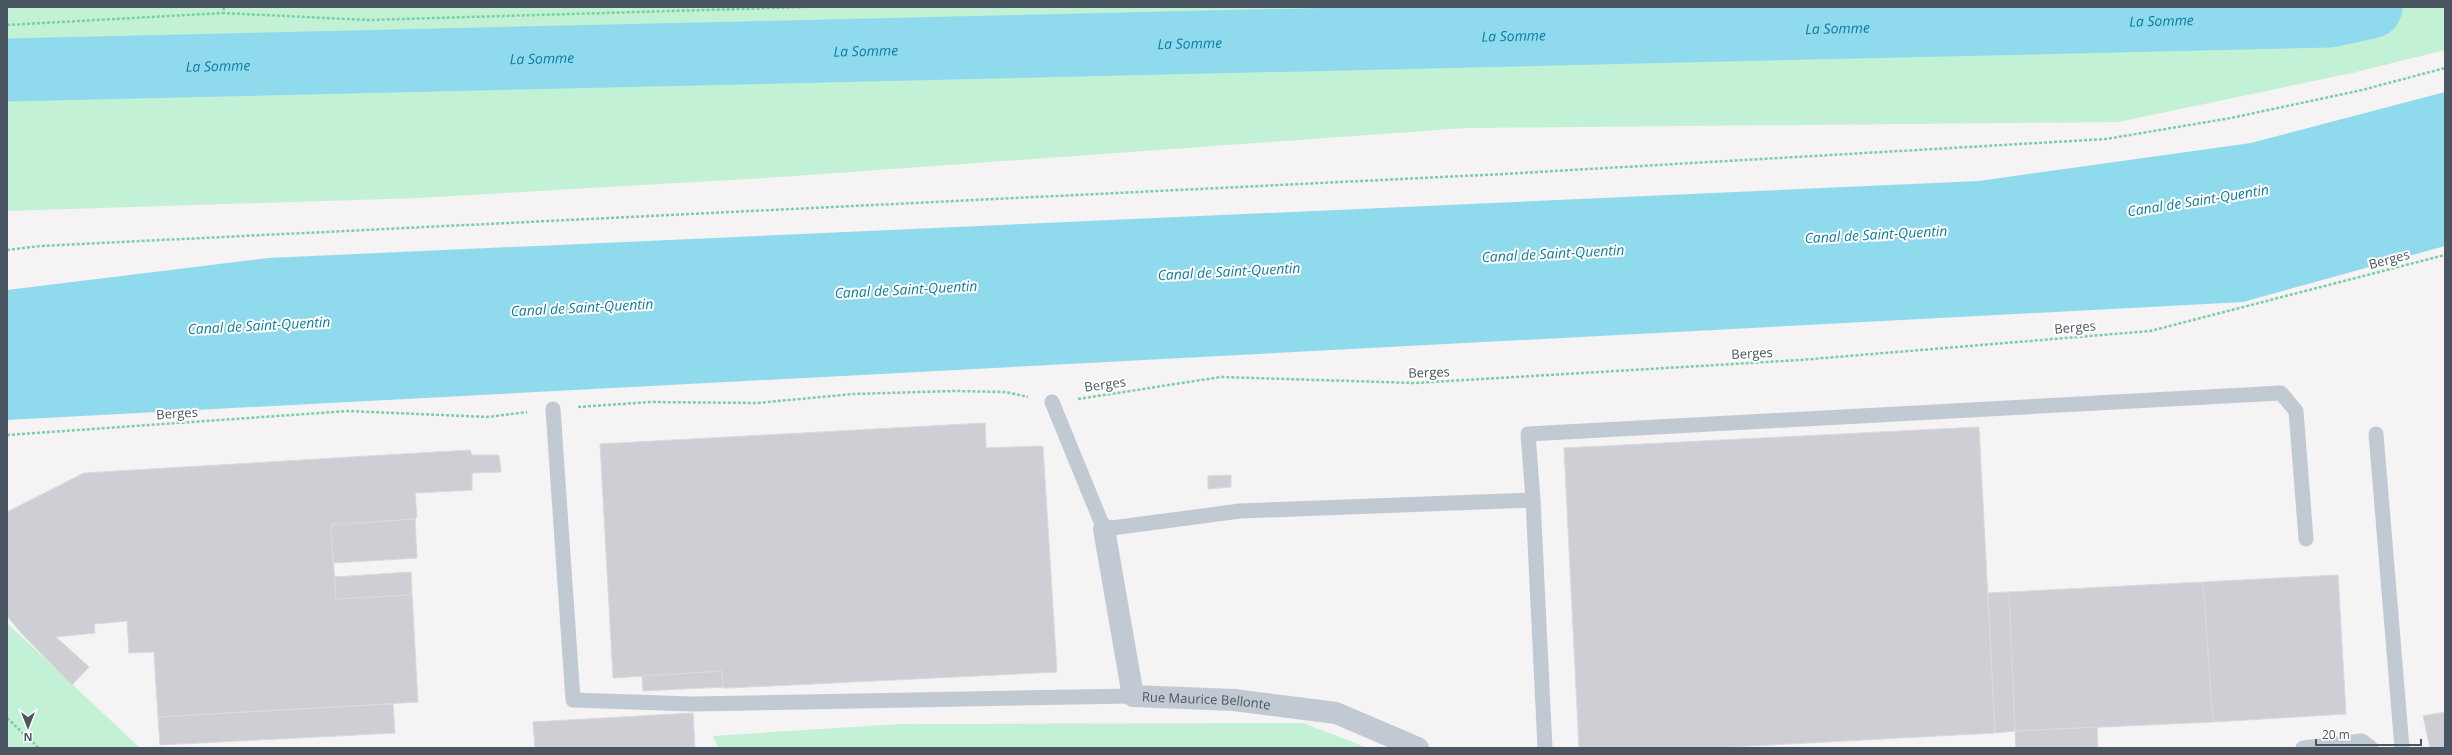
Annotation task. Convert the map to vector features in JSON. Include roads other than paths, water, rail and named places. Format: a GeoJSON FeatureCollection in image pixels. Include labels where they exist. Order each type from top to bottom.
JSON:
{"type":"FeatureCollection","features":[{"type":"Feature","properties":{"kind":"street","name":"Rue Maurice Bellonte"},"geometry":{"type":"LineString","coordinates":[[1104,529],[1133,696],[1234,700],[1336,713],[1418,748]]}},
{"type":"Feature","properties":{"kind":"lane"},"geometry":{"type":"LineString","coordinates":[[1545,748],[1533,500],[1528,434],[2282,393],[2296,411],[2306,539]]}},
{"type":"Feature","properties":{"kind":"lane"},"geometry":{"type":"LineString","coordinates":[[1052,402],[1104,529],[1240,511],[1533,500]]}},
{"type":"Feature","properties":{"kind":"lane"},"geometry":{"type":"LineString","coordinates":[[553,409],[572,700],[692,704],[1133,696]]}},
{"type":"Feature","properties":{"kind":"lane"},"geometry":{"type":"LineString","coordinates":[[2376,434],[2402,748]]}},
{"type":"Feature","properties":{"kind":"lane"},"geometry":{"type":"LineString","coordinates":[[2303,748],[2362,741],[2371,748]]}},
{"type":"Feature","properties":{"kind":"water","name":"Canal de Saint-Quentin"},"geometry":{"type":"Polygon","coordinates":[[[2445,92],[2445,246],[2243,302],[7,420],[7,290],[268,258],[1979,181],[2251,143],[2445,92]]]}},
{"type":"Feature","properties":{"kind":"waterway","name":"La Somme"},"geometry":{"type":"LineString","coordinates":[[7,70],[2330,16],[2371,7]]}}]}
